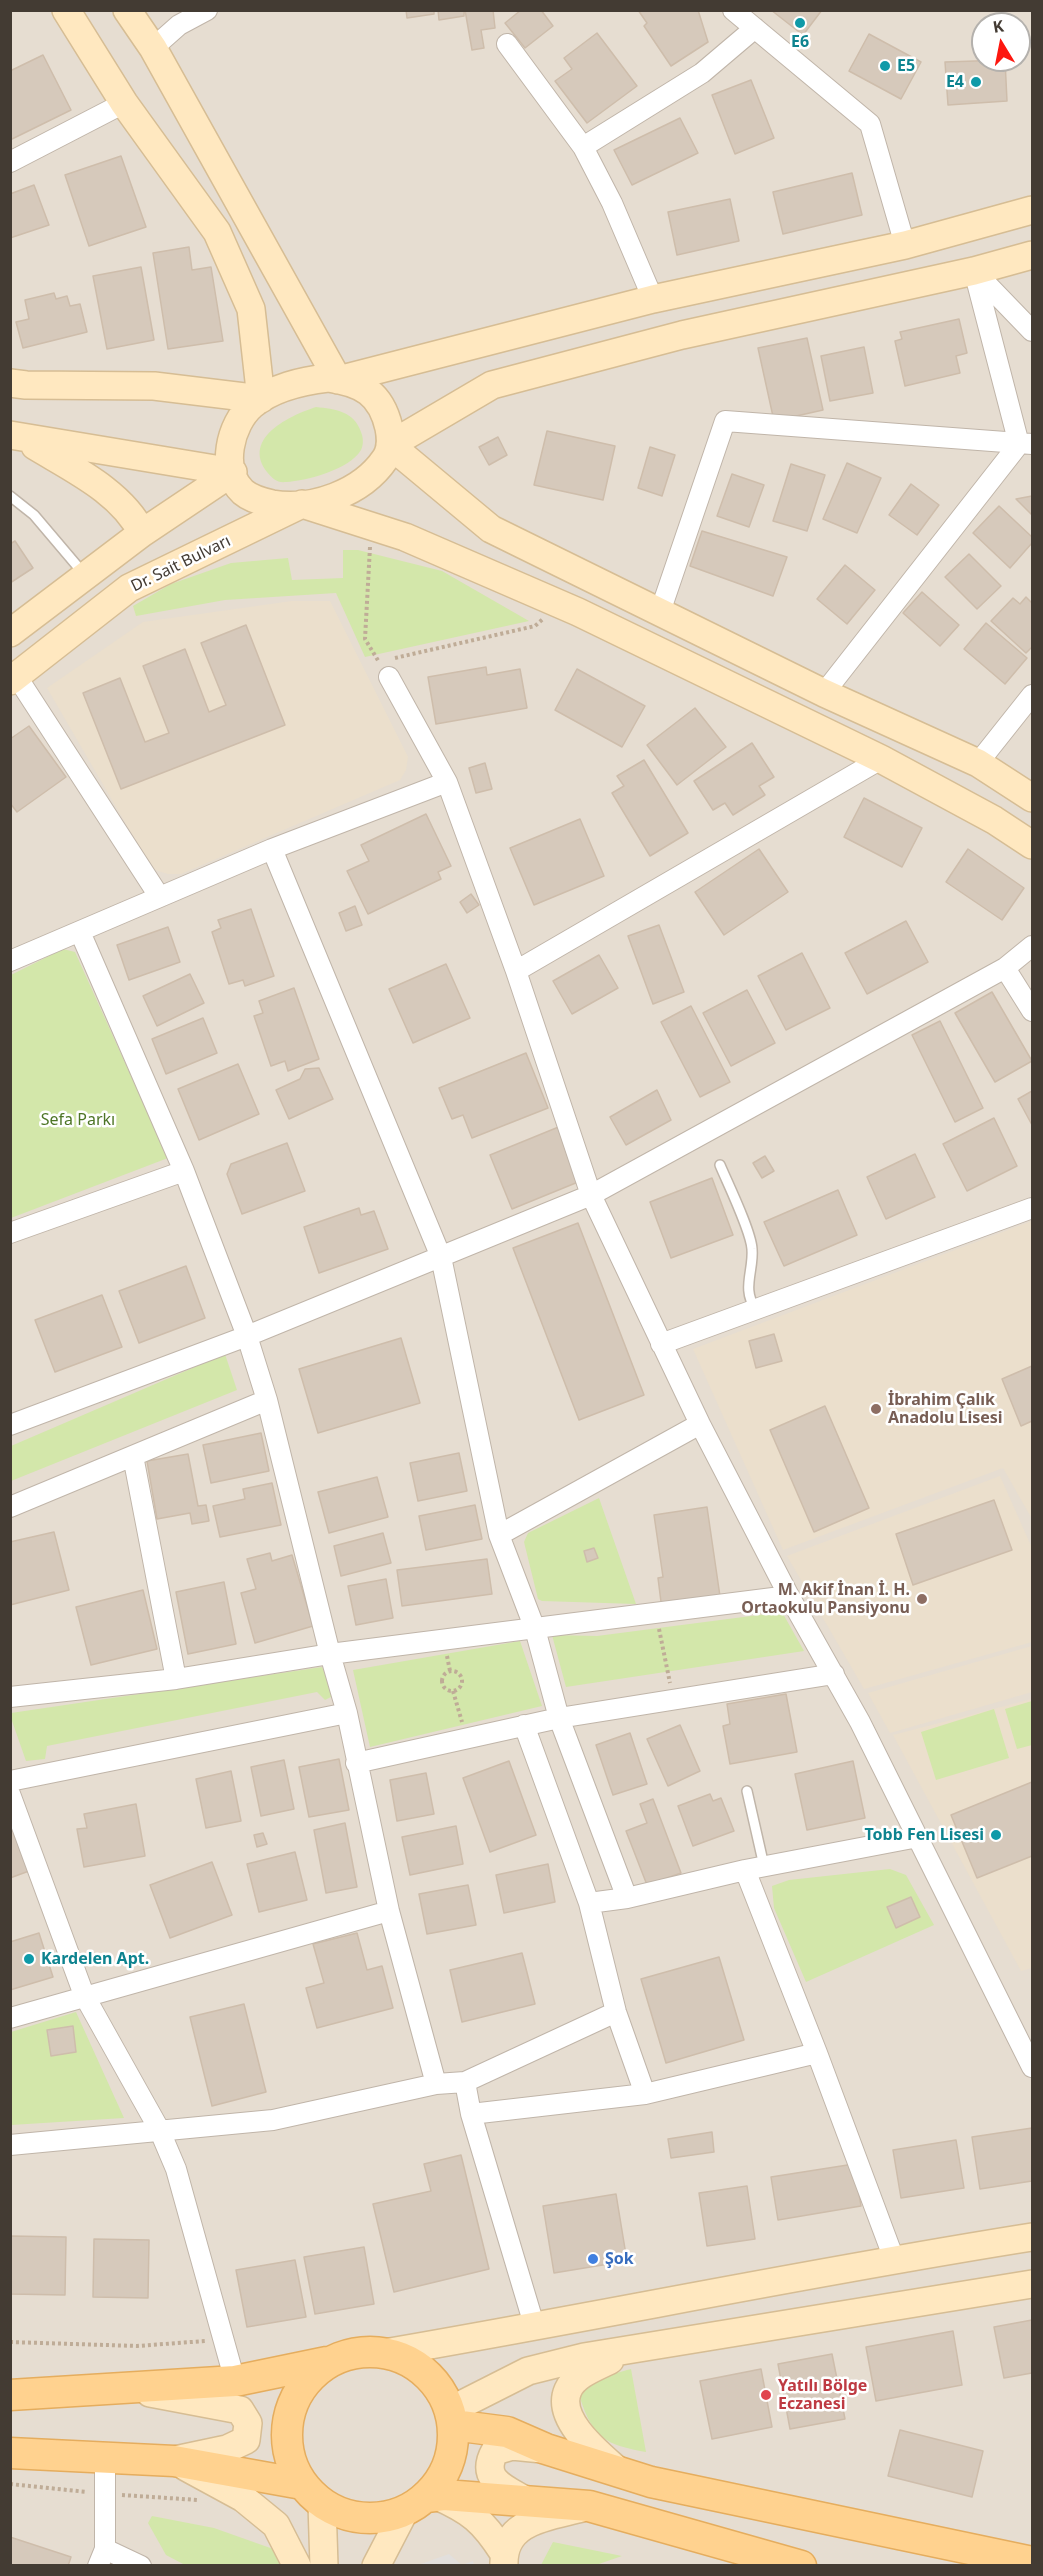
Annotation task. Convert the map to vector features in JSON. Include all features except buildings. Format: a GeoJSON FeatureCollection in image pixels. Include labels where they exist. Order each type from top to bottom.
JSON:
{"type":"FeatureCollection","features":[{"type":"Feature","properties":{"kind":"main road"},"geometry":{"type":"LineString","coordinates":[[66,10],[124,103],[217,232],[251,309],[261,399]]}},
{"type":"Feature","properties":{"kind":"main road"},"geometry":{"type":"LineString","coordinates":[[127,10],[153,48],[338,380]]}},
{"type":"Feature","properties":{"kind":"main road"},"geometry":{"type":"LineString","coordinates":[[338,380],[653,299],[905,245],[1032,210]]}},
{"type":"Feature","properties":{"kind":"main road"},"geometry":{"type":"LineString","coordinates":[[390,445],[492,385],[682,335],[974,271],[1032,255]]}},
{"type":"Feature","properties":{"kind":"main road"},"geometry":{"type":"LineString","coordinates":[[338,380],[348,381],[363,388],[375,397],[386,414],[390,445],[387,458],[374,473],[356,487],[334,497],[302,504],[275,504],[260,501],[242,491],[233,472],[230,458],[231,439],[240,419],[252,405],[286,387],[307,381],[338,380]]}},
{"type":"Feature","properties":{"kind":"main road"},"geometry":{"type":"LineString","coordinates":[[10,383],[26,386],[154,386],[261,399]]}},
{"type":"Feature","properties":{"kind":"main road"},"geometry":{"type":"LineString","coordinates":[[17,437],[233,472]]}},
{"type":"Feature","properties":{"kind":"main road"},"geometry":{"type":"LineString","coordinates":[[17,437],[86,477],[117,501],[135,520],[142,533]]}},
{"type":"Feature","properties":{"kind":"main road"},"geometry":{"type":"LineString","coordinates":[[390,445],[491,529],[824,693],[978,763],[1032,798]]}},
{"type":"Feature","properties":{"kind":"main road"},"geometry":{"type":"LineString","coordinates":[[10,633],[142,533],[233,472]]}},
{"type":"Feature","properties":{"kind":"main road"},"geometry":{"type":"LineString","coordinates":[[302,504],[405,537],[560,604],[881,759],[994,820],[1032,845]]}},
{"type":"Feature","properties":{"kind":"main road","name":"Dr. Sait Bulvarı"},"geometry":{"type":"LineString","coordinates":[[14,679],[129,588],[302,504]]}},
{"type":"Feature","properties":{"kind":"main road"},"geometry":{"type":"LineString","coordinates":[[10,2395],[127,2390],[235,2381],[330,2362],[357,2353],[384,2353],[535,2328],[894,2259],[1032,2237]]}},
{"type":"Feature","properties":{"kind":"main road"},"geometry":{"type":"LineString","coordinates":[[451,2418],[528,2371],[636,2347],[1032,2284]]}},
{"type":"Feature","properties":{"kind":"main road"},"geometry":{"type":"LineString","coordinates":[[617,2470],[582,2436],[571,2421],[566,2402],[569,2388],[582,2374],[636,2347]]}},
{"type":"Feature","properties":{"kind":"main road"},"geometry":{"type":"LineString","coordinates":[[376,2565],[443,2476],[452,2451],[451,2418],[446,2399],[430,2378],[409,2361],[384,2353]]}},
{"type":"Feature","properties":{"kind":"main road"},"geometry":{"type":"LineString","coordinates":[[324,2565],[312,2494],[290,2459],[286,2431],[293,2403],[308,2379],[330,2362]]}},
{"type":"Feature","properties":{"kind":"main road"},"geometry":{"type":"LineString","coordinates":[[127,2390],[216,2404],[240,2410],[245,2416],[249,2431],[246,2440],[227,2450],[174,2461]]}},
{"type":"Feature","properties":{"kind":"main road"},"geometry":{"type":"LineString","coordinates":[[451,2418],[507,2432],[546,2449],[651,2482],[1032,2562]]}},
{"type":"Feature","properties":{"kind":"main road"},"geometry":{"type":"LineString","coordinates":[[525,2500],[498,2485],[490,2472],[489,2462],[495,2451],[512,2446],[546,2449]]}},
{"type":"Feature","properties":{"kind":"main road"},"geometry":{"type":"LineString","coordinates":[[10,2453],[174,2461],[312,2494],[348,2516],[376,2518],[422,2502],[525,2500],[589,2506],[771,2562],[801,2565]]}},
{"type":"Feature","properties":{"kind":"main road"},"geometry":{"type":"LineString","coordinates":[[174,2461],[243,2498],[276,2525],[297,2565]]}},
{"type":"Feature","properties":{"kind":"main road"},"geometry":{"type":"LineString","coordinates":[[422,2502],[465,2508],[490,2531],[504,2558]]}},
{"type":"Feature","properties":{"kind":"main road"},"geometry":{"type":"LineString","coordinates":[[504,2558],[514,2532],[533,2522],[589,2506]]}},
{"type":"Feature","properties":{"kind":"street"},"geometry":{"type":"LineString","coordinates":[[153,48],[175,18],[207,10]]}},
{"type":"Feature","properties":{"kind":"street"},"geometry":{"type":"LineString","coordinates":[[733,10],[870,124],[905,245]]}},
{"type":"Feature","properties":{"kind":"street"},"geometry":{"type":"LineString","coordinates":[[584,147],[702,73],[755,28]]}},
{"type":"Feature","properties":{"kind":"street"},"geometry":{"type":"LineString","coordinates":[[507,44],[584,147],[612,203],[653,299]]}},
{"type":"Feature","properties":{"kind":"street"},"geometry":{"type":"LineString","coordinates":[[10,162],[124,103]]}},
{"type":"Feature","properties":{"kind":"street"},"geometry":{"type":"LineString","coordinates":[[974,271],[1032,332]]}},
{"type":"Feature","properties":{"kind":"street"},"geometry":{"type":"LineString","coordinates":[[974,271],[1026,444]]}},
{"type":"Feature","properties":{"kind":"street"},"geometry":{"type":"LineString","coordinates":[[660,612],[725,421],[1026,444]]}},
{"type":"Feature","properties":{"kind":"street"},"geometry":{"type":"LineString","coordinates":[[824,693],[1026,444]]}},
{"type":"Feature","properties":{"kind":"street"},"geometry":{"type":"LineString","coordinates":[[384,670],[447,782],[516,971],[591,1195],[700,1424],[789,1596],[834,1674],[1032,2067]]}},
{"type":"Feature","properties":{"kind":"street"},"geometry":{"type":"LineString","coordinates":[[14,679],[159,896]]}},
{"type":"Feature","properties":{"kind":"street"},"geometry":{"type":"LineString","coordinates":[[978,763],[1032,695]]}},
{"type":"Feature","properties":{"kind":"street"},"geometry":{"type":"LineString","coordinates":[[516,971],[881,759]]}},
{"type":"Feature","properties":{"kind":"street"},"geometry":{"type":"LineString","coordinates":[[10,961],[272,849],[447,782]]}},
{"type":"Feature","properties":{"kind":"street"},"geometry":{"type":"LineString","coordinates":[[272,849],[441,1257],[500,1535],[535,1629],[559,1718],[627,1898]]}},
{"type":"Feature","properties":{"kind":"street"},"geometry":{"type":"LineString","coordinates":[[80,932],[184,1171],[247,1336],[267,1400],[330,1654],[347,1713],[389,1911],[436,2084]]}},
{"type":"Feature","properties":{"kind":"street"},"geometry":{"type":"LineString","coordinates":[[10,1425],[247,1336],[591,1195],[1005,968],[1032,946]]}},
{"type":"Feature","properties":{"kind":"street"},"geometry":{"type":"LineString","coordinates":[[1005,968],[1032,1011]]}},
{"type":"Feature","properties":{"kind":"street"},"geometry":{"type":"LineString","coordinates":[[10,1233],[184,1171]]}},
{"type":"Feature","properties":{"kind":"street"},"geometry":{"type":"LineString","coordinates":[[661,1344],[1032,1208]]}},
{"type":"Feature","properties":{"kind":"street"},"geometry":{"type":"LineString","coordinates":[[10,1506],[267,1400]]}},
{"type":"Feature","properties":{"kind":"street"},"geometry":{"type":"LineString","coordinates":[[500,1535],[700,1424]]}},
{"type":"Feature","properties":{"kind":"street"},"geometry":{"type":"LineString","coordinates":[[134,1456],[176,1679]]}},
{"type":"Feature","properties":{"kind":"street"},"geometry":{"type":"LineString","coordinates":[[10,1697],[176,1679],[330,1654],[789,1596]]}},
{"type":"Feature","properties":{"kind":"street"},"geometry":{"type":"LineString","coordinates":[[356,1763],[559,1718],[834,1674]]}},
{"type":"Feature","properties":{"kind":"street"},"geometry":{"type":"LineString","coordinates":[[10,1781],[347,1713]]}},
{"type":"Feature","properties":{"kind":"street"},"geometry":{"type":"LineString","coordinates":[[524,1725],[589,1903],[616,2012],[645,2094]]}},
{"type":"Feature","properties":{"kind":"street"},"geometry":{"type":"LineString","coordinates":[[10,1794],[84,1995],[159,2129],[176,2169],[235,2381]]}},
{"type":"Feature","properties":{"kind":"street"},"geometry":{"type":"LineString","coordinates":[[589,1903],[627,1898],[755,1868],[918,1837]]}},
{"type":"Feature","properties":{"kind":"street"},"geometry":{"type":"LineString","coordinates":[[755,1868],[817,2053],[894,2259]]}},
{"type":"Feature","properties":{"kind":"street"},"geometry":{"type":"LineString","coordinates":[[10,2018],[84,1995],[389,1911]]}},
{"type":"Feature","properties":{"kind":"street"},"geometry":{"type":"LineString","coordinates":[[10,2145],[159,2129],[273,2120],[436,2084],[465,2082],[616,2012]]}},
{"type":"Feature","properties":{"kind":"street"},"geometry":{"type":"LineString","coordinates":[[471,2114],[645,2094],[817,2053]]}},
{"type":"Feature","properties":{"kind":"street"},"geometry":{"type":"LineString","coordinates":[[465,2082],[471,2114],[535,2328]]}},
{"type":"Feature","properties":{"kind":"street"},"geometry":{"type":"LineString","coordinates":[[105,2456],[101,2557],[141,2565]]}},
{"type":"Feature","properties":{"kind":"lane"},"geometry":{"type":"LineString","coordinates":[[10,496],[34,515],[86,576]]}},
{"type":"Feature","properties":{"kind":"lane"},"geometry":{"type":"LineString","coordinates":[[720,1165],[751,1244],[752,1260],[748,1286],[756,1309]]}},
{"type":"Feature","properties":{"kind":"lane"},"geometry":{"type":"LineString","coordinates":[[747,1791],[755,1868]]}},
{"type":"Feature","properties":{"kind":"path"},"geometry":{"type":"LineString","coordinates":[[372,526],[365,639],[384,670],[535,626],[560,604]]}},
{"type":"Feature","properties":{"kind":"path"},"geometry":{"type":"LineString","coordinates":[[656,1614],[673,1700]]}},
{"type":"Feature","properties":{"kind":"path"},"geometry":{"type":"LineString","coordinates":[[450,1671],[458,1673],[462,1679],[461,1686],[453,1691],[446,1690],[441,1681],[443,1675],[450,1671]]}},
{"type":"Feature","properties":{"kind":"path"},"geometry":{"type":"LineString","coordinates":[[453,1691],[466,1738]]}},
{"type":"Feature","properties":{"kind":"path"},"geometry":{"type":"LineString","coordinates":[[10,2342],[138,2346],[223,2339]]}},
{"type":"Feature","properties":{"kind":"path"},"geometry":{"type":"LineString","coordinates":[[10,2484],[206,2501]]}},
{"type":"Feature","properties":{"kind":"shaded area"},"geometry":{"type":"Polygon","coordinates":[[[11,11],[1032,11],[1032,2565],[11,2566],[11,11]]]}},
{"type":"Feature","properties":{"kind":"shaded area"},"geometry":{"type":"Polygon","coordinates":[[[292,601],[330,601],[408,757],[406,770],[400,780],[181,874],[168,874],[152,869],[47,688],[143,622],[292,601]]]}},
{"type":"Feature","properties":{"kind":"shaded area","name":"İbrahim Çalık Anadolu Lisesi"},"geometry":{"type":"Polygon","coordinates":[[[1032,1221],[1032,1519],[1003,1468],[783,1550],[693,1349],[1032,1221]]]}},
{"type":"Feature","properties":{"kind":"shaded area","name":"M. Akif İnan İ. H. Ortaokulu Pansiyonu"},"geometry":{"type":"Polygon","coordinates":[[[1000,1476],[1032,1548],[1032,1642],[864,1689],[787,1556],[1000,1476]]]}},
{"type":"Feature","properties":{"kind":"shaded area"},"geometry":{"type":"Polygon","coordinates":[[[1032,1646],[1032,1692],[890,1733],[868,1693],[1032,1646]]]}},
{"type":"Feature","properties":{"kind":"shaded area"},"geometry":{"type":"Polygon","coordinates":[[[1032,1699],[1032,1968],[1021,1971],[893,1735],[1032,1699]]]}},
{"type":"Feature","properties":{"kind":"shaded area"},"geometry":{"type":"Polygon","coordinates":[[[449,2554],[462,2565],[418,2565],[449,2554]]]}},
{"type":"Feature","properties":{"kind":"shaded area"},"geometry":{"type":"Polygon","coordinates":[[[473,2561],[474,2565],[462,2565],[473,2561]]]}},
{"type":"Feature","properties":{"kind":"green space"},"geometry":{"type":"Polygon","coordinates":[[[316,407],[337,410],[349,415],[358,425],[362,436],[361,450],[348,463],[327,473],[295,481],[275,480],[267,472],[261,460],[260,449],[264,439],[283,422],[316,407]]]}},
{"type":"Feature","properties":{"kind":"green space"},"geometry":{"type":"Polygon","coordinates":[[[343,550],[358,550],[442,571],[529,621],[365,657],[336,593],[225,600],[136,616],[133,606],[171,584],[231,563],[288,558],[292,580],[343,578],[343,550]]]}},
{"type":"Feature","properties":{"kind":"green space","name":"Sefa Parkı"},"geometry":{"type":"Polygon","coordinates":[[[63,949],[75,952],[168,1158],[11,1218],[11,975],[63,949]]]}},
{"type":"Feature","properties":{"kind":"green space"},"geometry":{"type":"Polygon","coordinates":[[[225,1354],[237,1390],[11,1481],[11,1446],[225,1354]]]}},
{"type":"Feature","properties":{"kind":"green space"},"geometry":{"type":"Polygon","coordinates":[[[599,1498],[636,1604],[538,1599],[524,1542],[528,1533],[599,1498]]]}},
{"type":"Feature","properties":{"kind":"green space"},"geometry":{"type":"Polygon","coordinates":[[[782,1612],[804,1651],[566,1687],[552,1635],[597,1636],[782,1612]]]}},
{"type":"Feature","properties":{"kind":"green space"},"geometry":{"type":"Polygon","coordinates":[[[520,1641],[542,1706],[370,1747],[353,1670],[520,1641]]]}},
{"type":"Feature","properties":{"kind":"green space"},"geometry":{"type":"Polygon","coordinates":[[[322,1667],[335,1695],[325,1700],[317,1692],[47,1746],[45,1759],[26,1761],[11,1718],[11,1713],[322,1667]]]}},
{"type":"Feature","properties":{"kind":"green space"},"geometry":{"type":"Polygon","coordinates":[[[1032,1701],[1032,1745],[1017,1749],[1005,1709],[1032,1701]]]}},
{"type":"Feature","properties":{"kind":"green space"},"geometry":{"type":"Polygon","coordinates":[[[994,1709],[1009,1758],[936,1780],[921,1732],[994,1709]]]}},
{"type":"Feature","properties":{"kind":"green space"},"geometry":{"type":"Polygon","coordinates":[[[890,1869],[906,1875],[934,1925],[806,1982],[774,1908],[772,1886],[789,1880],[890,1869]]]}},
{"type":"Feature","properties":{"kind":"green space"},"geometry":{"type":"Polygon","coordinates":[[[76,2012],[124,2118],[11,2125],[11,2032],[76,2012]]]}},
{"type":"Feature","properties":{"kind":"green space"},"geometry":{"type":"Polygon","coordinates":[[[631,2369],[646,2452],[621,2446],[603,2437],[590,2422],[580,2398],[584,2391],[595,2382],[631,2369]]]}},
{"type":"Feature","properties":{"kind":"green space"},"geometry":{"type":"Polygon","coordinates":[[[152,2516],[214,2528],[276,2550],[285,2565],[185,2565],[166,2555],[148,2523],[152,2516]]]}},
{"type":"Feature","properties":{"kind":"green space"},"geometry":{"type":"Polygon","coordinates":[[[553,2542],[622,2556],[596,2565],[541,2565],[553,2542]]]}},
{"type":"Feature","properties":{"kind":"place","name":"E6"},"geometry":{"type":"Point","coordinates":[800,23]}},
{"type":"Feature","properties":{"kind":"place","name":"E5"},"geometry":{"type":"Point","coordinates":[885,66]}},
{"type":"Feature","properties":{"kind":"place","name":"E4"},"geometry":{"type":"Point","coordinates":[976,82]}},
{"type":"Feature","properties":{"kind":"place","name":"İbrahim Çalık Anadolu Lisesi"},"geometry":{"type":"Point","coordinates":[876,1409]}},
{"type":"Feature","properties":{"kind":"place","name":"M. Akif İnan İ. H. Ortaokulu Pansiyonu"},"geometry":{"type":"Point","coordinates":[922,1599]}},
{"type":"Feature","properties":{"kind":"place","name":"Tobb Fen Lisesi"},"geometry":{"type":"Point","coordinates":[996,1835]}},
{"type":"Feature","properties":{"kind":"place","name":"Kardelen Apt."},"geometry":{"type":"Point","coordinates":[29,1959]}},
{"type":"Feature","properties":{"kind":"place","name":"Şok"},"geometry":{"type":"Point","coordinates":[593,2259]}},
{"type":"Feature","properties":{"kind":"place","name":"Yatılı Bölge Eczanesi"},"geometry":{"type":"Point","coordinates":[766,2395]}}]}
